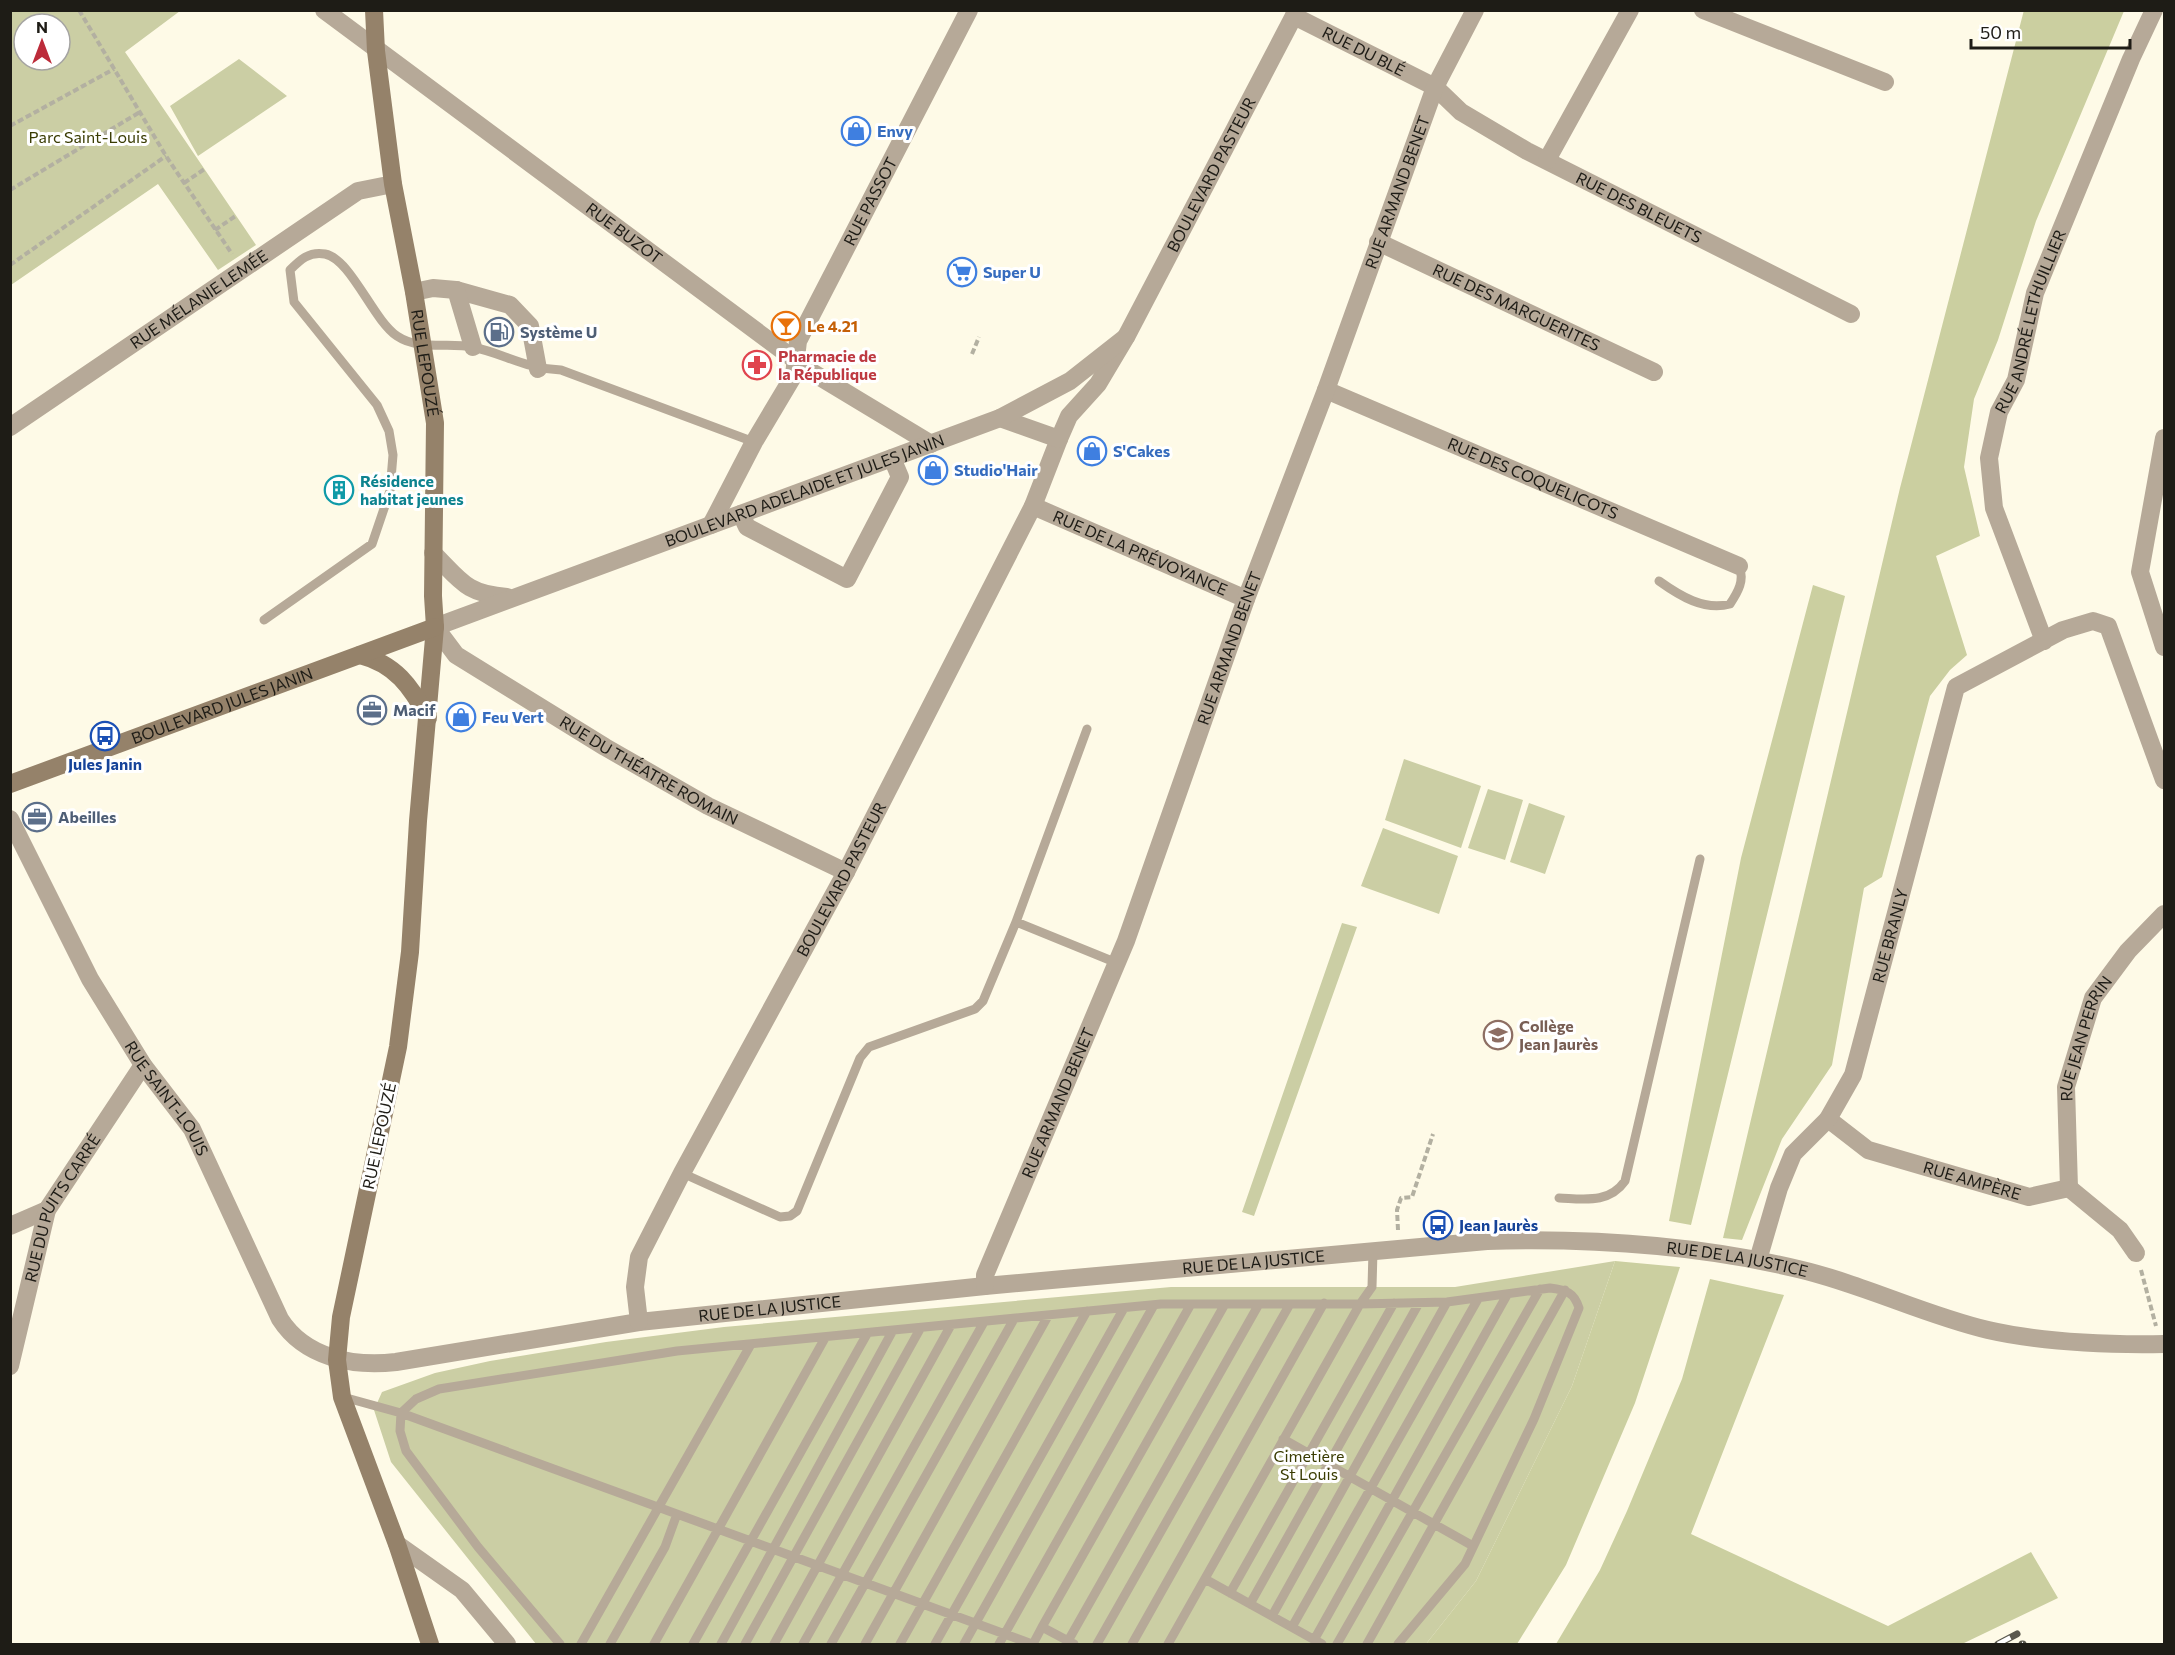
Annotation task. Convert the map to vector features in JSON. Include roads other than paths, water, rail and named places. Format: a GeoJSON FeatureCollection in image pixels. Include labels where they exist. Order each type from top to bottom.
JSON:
{"type":"FeatureCollection","features":[{"type":"Feature","properties":{"kind":"main road","name":"RUE LEPOUZÉ"},"geometry":{"type":"LineString","coordinates":[[374,10],[376,51],[393,183],[414,292],[435,423],[433,553],[435,627],[418,821],[410,952],[398,1047],[342,1317],[337,1360],[342,1397],[397,1544],[430,1644]]}},
{"type":"Feature","properties":{"kind":"main road","name":"BOULEVARD JULES JANIN"},"geometry":{"type":"LineString","coordinates":[[10,784],[274,680],[360,655],[435,627]]}},
{"type":"Feature","properties":{"kind":"main road"},"geometry":{"type":"LineString","coordinates":[[360,655],[381,660],[416,696],[428,718]]}},
{"type":"Feature","properties":{"kind":"street","name":"RUE BUZOT"},"geometry":{"type":"LineString","coordinates":[[324,10],[376,51],[797,362],[931,444]]}},
{"type":"Feature","properties":{"kind":"street","name":"RUE PASSOT"},"geometry":{"type":"LineString","coordinates":[[711,525],[754,442],[794,375],[798,341],[969,10]]}},
{"type":"Feature","properties":{"kind":"street","name":"RUE ARMAND BENET"},"geometry":{"type":"LineString","coordinates":[[986,1286],[985,1275],[1016,1198],[1117,963],[1246,599],[1326,390],[1435,87],[1475,10]]}},
{"type":"Feature","properties":{"kind":"street"},"geometry":{"type":"LineString","coordinates":[[1547,160],[1630,10]]}},
{"type":"Feature","properties":{"kind":"street"},"geometry":{"type":"LineString","coordinates":[[1703,10],[1885,82]]}},
{"type":"Feature","properties":{"kind":"street","name":"RUE ANDRÉ LETHUILLIER"},"geometry":{"type":"LineString","coordinates":[[2044,641],[1994,508],[1989,458],[1999,412],[2016,380],[2035,292],[2131,59],[2154,10]]}},
{"type":"Feature","properties":{"kind":"street","name":"RUE DU BLÉ"},"geometry":{"type":"LineString","coordinates":[[1295,13],[1435,87]]}},
{"type":"Feature","properties":{"kind":"street","name":"BOULEVARD PASTEUR"},"geometry":{"type":"LineString","coordinates":[[1126,337],[1295,13]]}},
{"type":"Feature","properties":{"kind":"street","name":"RUE DES BLEUETS"},"geometry":{"type":"LineString","coordinates":[[1435,87],[1461,112],[1547,160],[1851,314]]}},
{"type":"Feature","properties":{"kind":"street","name":"RUE MÉLANIE LEMÉE"},"geometry":{"type":"LineString","coordinates":[[10,427],[358,191],[393,183]]}},
{"type":"Feature","properties":{"kind":"street","name":"RUE DES MARGUERITES"},"geometry":{"type":"LineString","coordinates":[[1378,242],[1654,372]]}},
{"type":"Feature","properties":{"kind":"street"},"geometry":{"type":"LineString","coordinates":[[414,292],[433,288],[456,290],[510,305],[530,326],[538,369]]}},
{"type":"Feature","properties":{"kind":"street"},"geometry":{"type":"LineString","coordinates":[[456,290],[472,347]]}},
{"type":"Feature","properties":{"kind":"street"},"geometry":{"type":"LineString","coordinates":[[1000,418],[1059,439],[1069,416],[1098,384],[1126,337]]}},
{"type":"Feature","properties":{"kind":"street","name":"BOULEVARD ADELAIDE ET JULES JANIN"},"geometry":{"type":"LineString","coordinates":[[435,627],[1000,418],[1070,381],[1126,337]]}},
{"type":"Feature","properties":{"kind":"street","name":"RUE DES COQUELICOTS"},"geometry":{"type":"LineString","coordinates":[[1326,390],[1739,566]]}},
{"type":"Feature","properties":{"kind":"street"},"geometry":{"type":"LineString","coordinates":[[2164,438],[2158,510],[2140,572],[2164,647]]}},
{"type":"Feature","properties":{"kind":"street","name":"BOULEVARD PASTEUR"},"geometry":{"type":"LineString","coordinates":[[639,1322],[635,1287],[639,1257],[682,1173],[846,872],[1034,506],[1059,439]]}},
{"type":"Feature","properties":{"kind":"street"},"geometry":{"type":"LineString","coordinates":[[741,514],[747,527],[846,579],[900,477],[892,458]]}},
{"type":"Feature","properties":{"kind":"street","name":"RUE DE LA PRÉVOYANCE"},"geometry":{"type":"LineString","coordinates":[[1034,506],[1246,599]]}},
{"type":"Feature","properties":{"kind":"street"},"geometry":{"type":"LineString","coordinates":[[433,553],[462,582],[481,595],[515,598]]}},
{"type":"Feature","properties":{"kind":"street","name":"RUE BRANLY"},"geometry":{"type":"LineString","coordinates":[[1758,1260],[1779,1188],[1793,1154],[1828,1119],[1853,1075],[1956,687],[2063,630],[2093,621],[2108,626],[2164,780]]}},
{"type":"Feature","properties":{"kind":"street","name":"RUE DU THÉATRE ROMAIN"},"geometry":{"type":"LineString","coordinates":[[435,627],[456,655],[614,752],[708,806],[846,872]]}},
{"type":"Feature","properties":{"kind":"street","name":"RUE SAINT-LOUIS"},"geometry":{"type":"LineString","coordinates":[[10,819],[90,979],[143,1065],[192,1129],[285,1328],[291,1337],[337,1360]]}},
{"type":"Feature","properties":{"kind":"street","name":"RUE JEAN PERRIN"},"geometry":{"type":"LineString","coordinates":[[2069,1188],[2066,1087],[2092,998],[2128,951],[2164,914]]}},
{"type":"Feature","properties":{"kind":"street","name":"RUE DU PUITS CARRÉ"},"geometry":{"type":"LineString","coordinates":[[10,1366],[47,1210],[143,1065]]}},
{"type":"Feature","properties":{"kind":"street","name":"RUE AMPÈRE"},"geometry":{"type":"LineString","coordinates":[[1828,1119],[1868,1150],[2029,1197],[2069,1188]]}},
{"type":"Feature","properties":{"kind":"street"},"geometry":{"type":"LineString","coordinates":[[2069,1188],[2120,1230],[2136,1253]]}},
{"type":"Feature","properties":{"kind":"street"},"geometry":{"type":"LineString","coordinates":[[10,1226],[47,1210]]}},
{"type":"Feature","properties":{"kind":"street","name":"RUE DE LA JUSTICE"},"geometry":{"type":"LineString","coordinates":[[337,1360],[371,1365],[639,1322],[986,1286],[1487,1241],[1561,1239],[1668,1247],[1758,1260],[1800,1269],[1988,1330],[2060,1341],[2163,1344]]}},
{"type":"Feature","properties":{"kind":"street"},"geometry":{"type":"LineString","coordinates":[[397,1544],[462,1590],[507,1644]]}},
{"type":"Feature","properties":{"kind":"lane"},"geometry":{"type":"LineString","coordinates":[[264,620],[372,544],[390,491],[393,455],[389,431],[377,405],[294,302],[290,270],[306,255],[326,254],[342,265],[372,309],[397,337],[423,345],[472,347],[538,369],[561,370],[754,442]]}},
{"type":"Feature","properties":{"kind":"lane"},"geometry":{"type":"LineString","coordinates":[[1659,581],[1695,602],[1718,608],[1730,604],[1738,592],[1742,579],[1739,566]]}},
{"type":"Feature","properties":{"kind":"lane"},"geometry":{"type":"LineString","coordinates":[[682,1173],[780,1217],[790,1216],[797,1211],[860,1058],[869,1047],[975,1009],[983,1001],[1016,922],[1087,729]]}},
{"type":"Feature","properties":{"kind":"lane"},"geometry":{"type":"LineString","coordinates":[[1559,1198],[1607,1197],[1618,1192],[1625,1182],[1700,859]]}},
{"type":"Feature","properties":{"kind":"lane"},"geometry":{"type":"LineString","coordinates":[[1016,922],[1117,963]]}},
{"type":"Feature","properties":{"kind":"lane"},"geometry":{"type":"LineString","coordinates":[[1168,1644],[1360,1304],[1372,1287],[1373,1251]]}},
{"type":"Feature","properties":{"kind":"lane"},"geometry":{"type":"LineString","coordinates":[[1337,1644],[1540,1289]]}},
{"type":"Feature","properties":{"kind":"lane"},"geometry":{"type":"LineString","coordinates":[[560,1644],[478,1547],[406,1451],[400,1431],[401,1413],[416,1400],[439,1389],[677,1351],[750,1346],[1087,1311],[1191,1304],[1447,1302],[1540,1289],[1565,1290],[1576,1297],[1579,1308],[1534,1419],[1465,1563],[1398,1644]]}},
{"type":"Feature","properties":{"kind":"lane"},"geometry":{"type":"LineString","coordinates":[[1367,1644],[1565,1290]]}},
{"type":"Feature","properties":{"kind":"lane"},"geometry":{"type":"LineString","coordinates":[[1205,1579],[1318,1642],[1392,1500],[1507,1295]]}},
{"type":"Feature","properties":{"kind":"lane"},"geometry":{"type":"LineString","coordinates":[[1292,1627],[1478,1299]]}},
{"type":"Feature","properties":{"kind":"lane"},"geometry":{"type":"LineString","coordinates":[[1272,1616],[1447,1302]]}},
{"type":"Feature","properties":{"kind":"lane"},"geometry":{"type":"LineString","coordinates":[[1132,1644],[1324,1303]]}},
{"type":"Feature","properties":{"kind":"lane"},"geometry":{"type":"LineString","coordinates":[[1230,1593],[1394,1303]]}},
{"type":"Feature","properties":{"kind":"lane"},"geometry":{"type":"LineString","coordinates":[[1250,1604],[1419,1303]]}},
{"type":"Feature","properties":{"kind":"lane"},"geometry":{"type":"LineString","coordinates":[[999,1644],[1191,1304]]}},
{"type":"Feature","properties":{"kind":"lane"},"geometry":{"type":"LineString","coordinates":[[342,1397],[401,1413],[1032,1644],[1225,1304]]}},
{"type":"Feature","properties":{"kind":"lane"},"geometry":{"type":"LineString","coordinates":[[1042,1627],[1071,1643],[1259,1304]]}},
{"type":"Feature","properties":{"kind":"lane"},"geometry":{"type":"LineString","coordinates":[[1097,1644],[1290,1304]]}},
{"type":"Feature","properties":{"kind":"lane"},"geometry":{"type":"LineString","coordinates":[[964,1644],[1154,1305]]}},
{"type":"Feature","properties":{"kind":"lane"},"geometry":{"type":"LineString","coordinates":[[935,1644],[1124,1308]]}},
{"type":"Feature","properties":{"kind":"lane"},"geometry":{"type":"LineString","coordinates":[[900,1644],[1087,1311]]}},
{"type":"Feature","properties":{"kind":"lane"},"geometry":{"type":"LineString","coordinates":[[865,1644],[1048,1316]]}},
{"type":"Feature","properties":{"kind":"lane"},"geometry":{"type":"LineString","coordinates":[[831,1644],[1014,1319]]}},
{"type":"Feature","properties":{"kind":"lane"},"geometry":{"type":"LineString","coordinates":[[803,1644],[984,1322]]}},
{"type":"Feature","properties":{"kind":"lane"},"geometry":{"type":"LineString","coordinates":[[774,1644],[951,1325]]}},
{"type":"Feature","properties":{"kind":"lane"},"geometry":{"type":"LineString","coordinates":[[745,1644],[920,1329]]}},
{"type":"Feature","properties":{"kind":"lane"},"geometry":{"type":"LineString","coordinates":[[721,1644],[892,1332]]}},
{"type":"Feature","properties":{"kind":"lane"},"geometry":{"type":"LineString","coordinates":[[693,1644],[867,1334]]}},
{"type":"Feature","properties":{"kind":"lane"},"geometry":{"type":"LineString","coordinates":[[654,1644],[825,1338]]}},
{"type":"Feature","properties":{"kind":"lane"},"geometry":{"type":"LineString","coordinates":[[580,1644],[750,1346]]}},
{"type":"Feature","properties":{"kind":"lane"},"geometry":{"type":"LineString","coordinates":[[1283,1439],[1473,1546]]}},
{"type":"Feature","properties":{"kind":"lane"},"geometry":{"type":"LineString","coordinates":[[610,1644],[665,1547],[677,1515]]}},
{"type":"Feature","properties":{"kind":"railway"},"geometry":{"type":"LineString","coordinates":[[1998,1644],[2017,1634]]}},
{"type":"Feature","properties":{"kind":"place","name":"Envy"},"geometry":{"type":"Point","coordinates":[856,131]}},
{"type":"Feature","properties":{"kind":"place","name":"Super U"},"geometry":{"type":"Point","coordinates":[962,272]}},
{"type":"Feature","properties":{"kind":"place","name":"Le 4.21"},"geometry":{"type":"Point","coordinates":[786,326]}},
{"type":"Feature","properties":{"kind":"place","name":"Système U"},"geometry":{"type":"Point","coordinates":[499,332]}},
{"type":"Feature","properties":{"kind":"place","name":"Pharmacie de la République"},"geometry":{"type":"Point","coordinates":[757,365]}},
{"type":"Feature","properties":{"kind":"place","name":"S'Cakes"},"geometry":{"type":"Point","coordinates":[1092,451]}},
{"type":"Feature","properties":{"kind":"place","name":"Studio'Hair"},"geometry":{"type":"Point","coordinates":[933,470]}},
{"type":"Feature","properties":{"kind":"place","name":"Résidence habitat jeunes"},"geometry":{"type":"Point","coordinates":[339,490]}},
{"type":"Feature","properties":{"kind":"place","name":"Macif"},"geometry":{"type":"Point","coordinates":[372,710]}},
{"type":"Feature","properties":{"kind":"place","name":"Feu Vert"},"geometry":{"type":"Point","coordinates":[461,717]}},
{"type":"Feature","properties":{"kind":"place","name":"Jules Janin"},"geometry":{"type":"Point","coordinates":[105,736]}},
{"type":"Feature","properties":{"kind":"place","name":"Abeilles"},"geometry":{"type":"Point","coordinates":[37,817]}},
{"type":"Feature","properties":{"kind":"place","name":"Collège Jean Jaurès"},"geometry":{"type":"Point","coordinates":[1498,1035]}},
{"type":"Feature","properties":{"kind":"place","name":"Jean Jaurès"},"geometry":{"type":"Point","coordinates":[1438,1225]}},
{"type":"Feature","properties":{"kind":"park label","name":"Parc Saint-Louis"},"geometry":{"type":"Point","coordinates":[88,137]}},
{"type":"Feature","properties":{"kind":"park label","name":"Cimetière St Louis"},"geometry":{"type":"Point","coordinates":[1309,1465]}}]}
